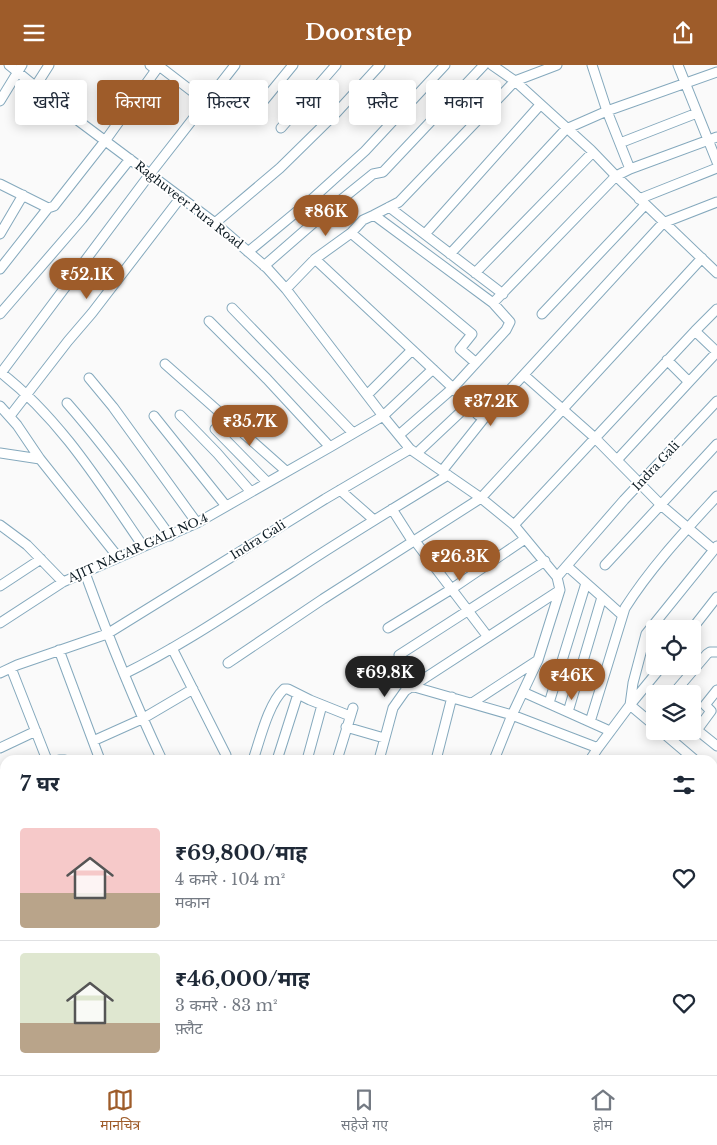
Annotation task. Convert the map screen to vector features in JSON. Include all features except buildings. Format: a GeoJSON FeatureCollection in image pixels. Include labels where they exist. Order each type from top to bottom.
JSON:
{"type":"FeatureCollection","features":[{"type":"Feature","properties":{"kind":"street","name":"Raghuveer Pura Road"},"geometry":{"type":"LineString","coordinates":[[9,65],[19,69],[29,80]]}},
{"type":"Feature","properties":{"kind":"street"},"geometry":{"type":"LineString","coordinates":[[39,80],[49,65]]}},
{"type":"Feature","properties":{"kind":"street"},"geometry":{"type":"LineString","coordinates":[[223,80],[235,65]]}},
{"type":"Feature","properties":{"kind":"street"},"geometry":{"type":"LineString","coordinates":[[268,95],[293,65]]}},
{"type":"Feature","properties":{"kind":"street"},"geometry":{"type":"LineString","coordinates":[[281,128],[336,65]]}},
{"type":"Feature","properties":{"kind":"street"},"geometry":{"type":"LineString","coordinates":[[215,223],[280,168],[337,112],[380,65]]}},
{"type":"Feature","properties":{"kind":"street"},"geometry":{"type":"LineString","coordinates":[[248,252],[312,199],[365,151],[445,65]]}},
{"type":"Feature","properties":{"kind":"street"},"geometry":{"type":"LineString","coordinates":[[264,266],[373,174],[383,172],[484,65]]}},
{"type":"Feature","properties":{"kind":"street"},"geometry":{"type":"LineString","coordinates":[[492,65],[515,81],[593,152],[663,223],[716,271]]}},
{"type":"Feature","properties":{"kind":"street"},"geometry":{"type":"LineString","coordinates":[[286,289],[315,259],[351,233],[363,220],[399,202],[515,81],[558,65]]}},
{"type":"Feature","properties":{"kind":"street"},"geometry":{"type":"LineString","coordinates":[[592,65],[607,111],[630,169]]}},
{"type":"Feature","properties":{"kind":"street"},"geometry":{"type":"LineString","coordinates":[[678,65],[697,113],[712,139],[717,162]]}},
{"type":"Feature","properties":{"kind":"street"},"geometry":{"type":"LineString","coordinates":[[0,269],[48,208],[54,206],[105,141],[156,66],[189,90]]}},
{"type":"Feature","properties":{"kind":"street"},"geometry":{"type":"LineString","coordinates":[[0,101],[19,69]]}},
{"type":"Feature","properties":{"kind":"street"},"geometry":{"type":"LineString","coordinates":[[450,254],[566,129],[607,111],[717,72]]}},
{"type":"Feature","properties":{"kind":"street"},"geometry":{"type":"LineString","coordinates":[[425,234],[540,105]]}},
{"type":"Feature","properties":{"kind":"street"},"geometry":{"type":"LineString","coordinates":[[620,143],[697,113]]}},
{"type":"Feature","properties":{"kind":"street"},"geometry":{"type":"LineString","coordinates":[[143,546],[75,449],[27,394],[0,373],[189,124]]}},
{"type":"Feature","properties":{"kind":"street","name":"Raghuveer Pura Road"},"geometry":{"type":"LineString","coordinates":[[84,125],[215,223],[264,266],[286,289],[383,416]]}},
{"type":"Feature","properties":{"kind":"street"},"geometry":{"type":"LineString","coordinates":[[493,303],[616,176],[712,139]]}},
{"type":"Feature","properties":{"kind":"street"},"geometry":{"type":"LineString","coordinates":[[475,273],[593,152]]}},
{"type":"Feature","properties":{"kind":"street"},"geometry":{"type":"LineString","coordinates":[[0,314],[82,219],[130,159]]}},
{"type":"Feature","properties":{"kind":"street"},"geometry":{"type":"LineString","coordinates":[[542,314],[642,202],[717,169]]}},
{"type":"Feature","properties":{"kind":"street"},"geometry":{"type":"LineString","coordinates":[[0,184],[48,208]]}},
{"type":"Feature","properties":{"kind":"street"},"geometry":{"type":"LineString","coordinates":[[0,234],[23,195]]}},
{"type":"Feature","properties":{"kind":"street"},"geometry":{"type":"LineString","coordinates":[[10,416],[181,197]]}},
{"type":"Feature","properties":{"kind":"street"},"geometry":{"type":"LineString","coordinates":[[124,675],[172,648],[392,509],[445,473],[485,417],[663,223],[717,202]]}},
{"type":"Feature","properties":{"kind":"street"},"geometry":{"type":"LineString","coordinates":[[389,207],[503,294]]}},
{"type":"Feature","properties":{"kind":"street"},"geometry":{"type":"LineString","coordinates":[[374,215],[493,303],[510,322],[506,330],[453,388],[399,435]]}},
{"type":"Feature","properties":{"kind":"street"},"geometry":{"type":"LineString","coordinates":[[351,233],[472,334],[460,349],[476,363]]}},
{"type":"Feature","properties":{"kind":"street"},"geometry":{"type":"LineString","coordinates":[[228,663],[322,599],[414,542],[480,498],[702,258]]}},
{"type":"Feature","properties":{"kind":"street"},"geometry":{"type":"LineString","coordinates":[[315,259],[453,388],[478,415],[485,417]]}},
{"type":"Feature","properties":{"kind":"street"},"geometry":{"type":"LineString","coordinates":[[232,308],[354,433]]}},
{"type":"Feature","properties":{"kind":"street"},"geometry":{"type":"LineString","coordinates":[[514,525],[594,437],[717,309]]}},
{"type":"Feature","properties":{"kind":"street"},"geometry":{"type":"LineString","coordinates":[[209,321],[267,379],[330,447]]}},
{"type":"Feature","properties":{"kind":"street"},"geometry":{"type":"LineString","coordinates":[[617,460],[717,352],[695,331]]}},
{"type":"Feature","properties":{"kind":"street"},"geometry":{"type":"LineString","coordinates":[[367,395],[412,350]]}},
{"type":"Feature","properties":{"kind":"street"},"geometry":{"type":"LineString","coordinates":[[667,360],[689,382]]}},
{"type":"Feature","properties":{"kind":"street"},"geometry":{"type":"LineString","coordinates":[[165,363],[286,471]]}},
{"type":"Feature","properties":{"kind":"street","name":"AJIT NAGAR GALI NO.4"},"geometry":{"type":"LineString","coordinates":[[0,623],[63,582],[197,523],[383,416],[433,369]]}},
{"type":"Feature","properties":{"kind":"street"},"geometry":{"type":"LineString","coordinates":[[524,375],[594,437],[661,505],[716,548],[646,634],[633,683],[630,705]]}},
{"type":"Feature","properties":{"kind":"street"},"geometry":{"type":"LineString","coordinates":[[89,378],[113,407],[197,523]]}},
{"type":"Feature","properties":{"kind":"street","name":"Indra Gali"},"geometry":{"type":"LineString","coordinates":[[559,582],[567,566],[640,483],[717,401]]}},
{"type":"Feature","properties":{"kind":"street"},"geometry":{"type":"LineString","coordinates":[[67,403],[135,486],[170,536]]}},
{"type":"Feature","properties":{"kind":"street","name":"Indra Gali"},"geometry":{"type":"LineString","coordinates":[[0,673],[58,650],[108,634],[340,489],[414,451],[468,405]]}},
{"type":"Feature","properties":{"kind":"street"},"geometry":{"type":"LineString","coordinates":[[0,406],[10,416],[40,459],[118,557]]}},
{"type":"Feature","properties":{"kind":"street"},"geometry":{"type":"LineString","coordinates":[[180,415],[251,492]]}},
{"type":"Feature","properties":{"kind":"street"},"geometry":{"type":"LineString","coordinates":[[154,416],[226,506]]}},
{"type":"Feature","properties":{"kind":"street"},"geometry":{"type":"LineString","coordinates":[[383,416],[414,451],[514,525],[545,561],[559,582],[538,660],[512,715],[496,755]]}},
{"type":"Feature","properties":{"kind":"street"},"geometry":{"type":"LineString","coordinates":[[215,429],[267,482]]}},
{"type":"Feature","properties":{"kind":"street"},"geometry":{"type":"LineString","coordinates":[[605,565],[717,445]]}},
{"type":"Feature","properties":{"kind":"street"},"geometry":{"type":"LineString","coordinates":[[0,453],[40,459]]}},
{"type":"Feature","properties":{"kind":"street"},"geometry":{"type":"LineString","coordinates":[[340,489],[374,520]]}},
{"type":"Feature","properties":{"kind":"street"},"geometry":{"type":"LineString","coordinates":[[590,722],[622,615],[632,596],[717,496]]}},
{"type":"Feature","properties":{"kind":"street"},"geometry":{"type":"LineString","coordinates":[[392,509],[414,542],[488,637]]}},
{"type":"Feature","properties":{"kind":"street"},"geometry":{"type":"LineString","coordinates":[[0,536],[4,527],[26,545],[63,582]]}},
{"type":"Feature","properties":{"kind":"street"},"geometry":{"type":"LineString","coordinates":[[388,628],[450,590],[525,539]]}},
{"type":"Feature","properties":{"kind":"street"},"geometry":{"type":"LineString","coordinates":[[0,586],[41,559]]}},
{"type":"Feature","properties":{"kind":"street"},"geometry":{"type":"LineString","coordinates":[[399,655],[545,561]]}},
{"type":"Feature","properties":{"kind":"street"},"geometry":{"type":"LineString","coordinates":[[567,566],[622,615]]}},
{"type":"Feature","properties":{"kind":"street"},"geometry":{"type":"LineString","coordinates":[[85,573],[142,719],[160,755]]}},
{"type":"Feature","properties":{"kind":"street"},"geometry":{"type":"LineString","coordinates":[[380,755],[393,708],[401,695],[411,686],[488,637],[559,582]]}},
{"type":"Feature","properties":{"kind":"street"},"geometry":{"type":"LineString","coordinates":[[549,703],[586,583]]}},
{"type":"Feature","properties":{"kind":"street"},"geometry":{"type":"LineString","coordinates":[[568,712],[602,597]]}},
{"type":"Feature","properties":{"kind":"street"},"geometry":{"type":"LineString","coordinates":[[699,620],[717,597]]}},
{"type":"Feature","properties":{"kind":"street"},"geometry":{"type":"LineString","coordinates":[[172,648],[226,755]]}},
{"type":"Feature","properties":{"kind":"street"},"geometry":{"type":"LineString","coordinates":[[58,650],[98,755]]}},
{"type":"Feature","properties":{"kind":"street"},"geometry":{"type":"LineString","coordinates":[[681,685],[707,654],[717,652]]}},
{"type":"Feature","properties":{"kind":"street"},"geometry":{"type":"LineString","coordinates":[[472,703],[538,660]]}},
{"type":"Feature","properties":{"kind":"street"},"geometry":{"type":"LineString","coordinates":[[11,668],[45,755]]}},
{"type":"Feature","properties":{"kind":"street"},"geometry":{"type":"LineString","coordinates":[[593,755],[655,675]]}},
{"type":"Feature","properties":{"kind":"street"},"geometry":{"type":"LineString","coordinates":[[411,686],[512,715],[598,748]]}},
{"type":"Feature","properties":{"kind":"street"},"geometry":{"type":"LineString","coordinates":[[93,741],[142,719],[193,689]]}},
{"type":"Feature","properties":{"kind":"street"},"geometry":{"type":"LineString","coordinates":[[255,755],[279,693],[284,689],[288,689],[322,705],[351,712],[338,755]]}},
{"type":"Feature","properties":{"kind":"street"},"geometry":{"type":"LineString","coordinates":[[701,721],[711,711],[705,705],[717,690]]}},
{"type":"Feature","properties":{"kind":"street"},"geometry":{"type":"LineString","coordinates":[[523,692],[610,731]]}},
{"type":"Feature","properties":{"kind":"street"},"geometry":{"type":"LineString","coordinates":[[279,755],[298,694]]}},
{"type":"Feature","properties":{"kind":"street"},"geometry":{"type":"LineString","coordinates":[[437,755],[452,697]]}},
{"type":"Feature","properties":{"kind":"street"},"geometry":{"type":"LineString","coordinates":[[308,755],[322,705]]}},
{"type":"Feature","properties":{"kind":"street"},"geometry":{"type":"LineString","coordinates":[[630,705],[646,716]]}},
{"type":"Feature","properties":{"kind":"street"},"geometry":{"type":"LineString","coordinates":[[346,727],[384,738]]}},
{"type":"Feature","properties":{"kind":"street"},"geometry":{"type":"LineString","coordinates":[[0,748],[36,731]]}},
{"type":"Feature","properties":{"kind":"street"},"geometry":{"type":"LineString","coordinates":[[701,732],[717,746]]}},
{"type":"Feature","properties":{"kind":"street"},"geometry":{"type":"LineString","coordinates":[[672,740],[689,755]]}}]}
